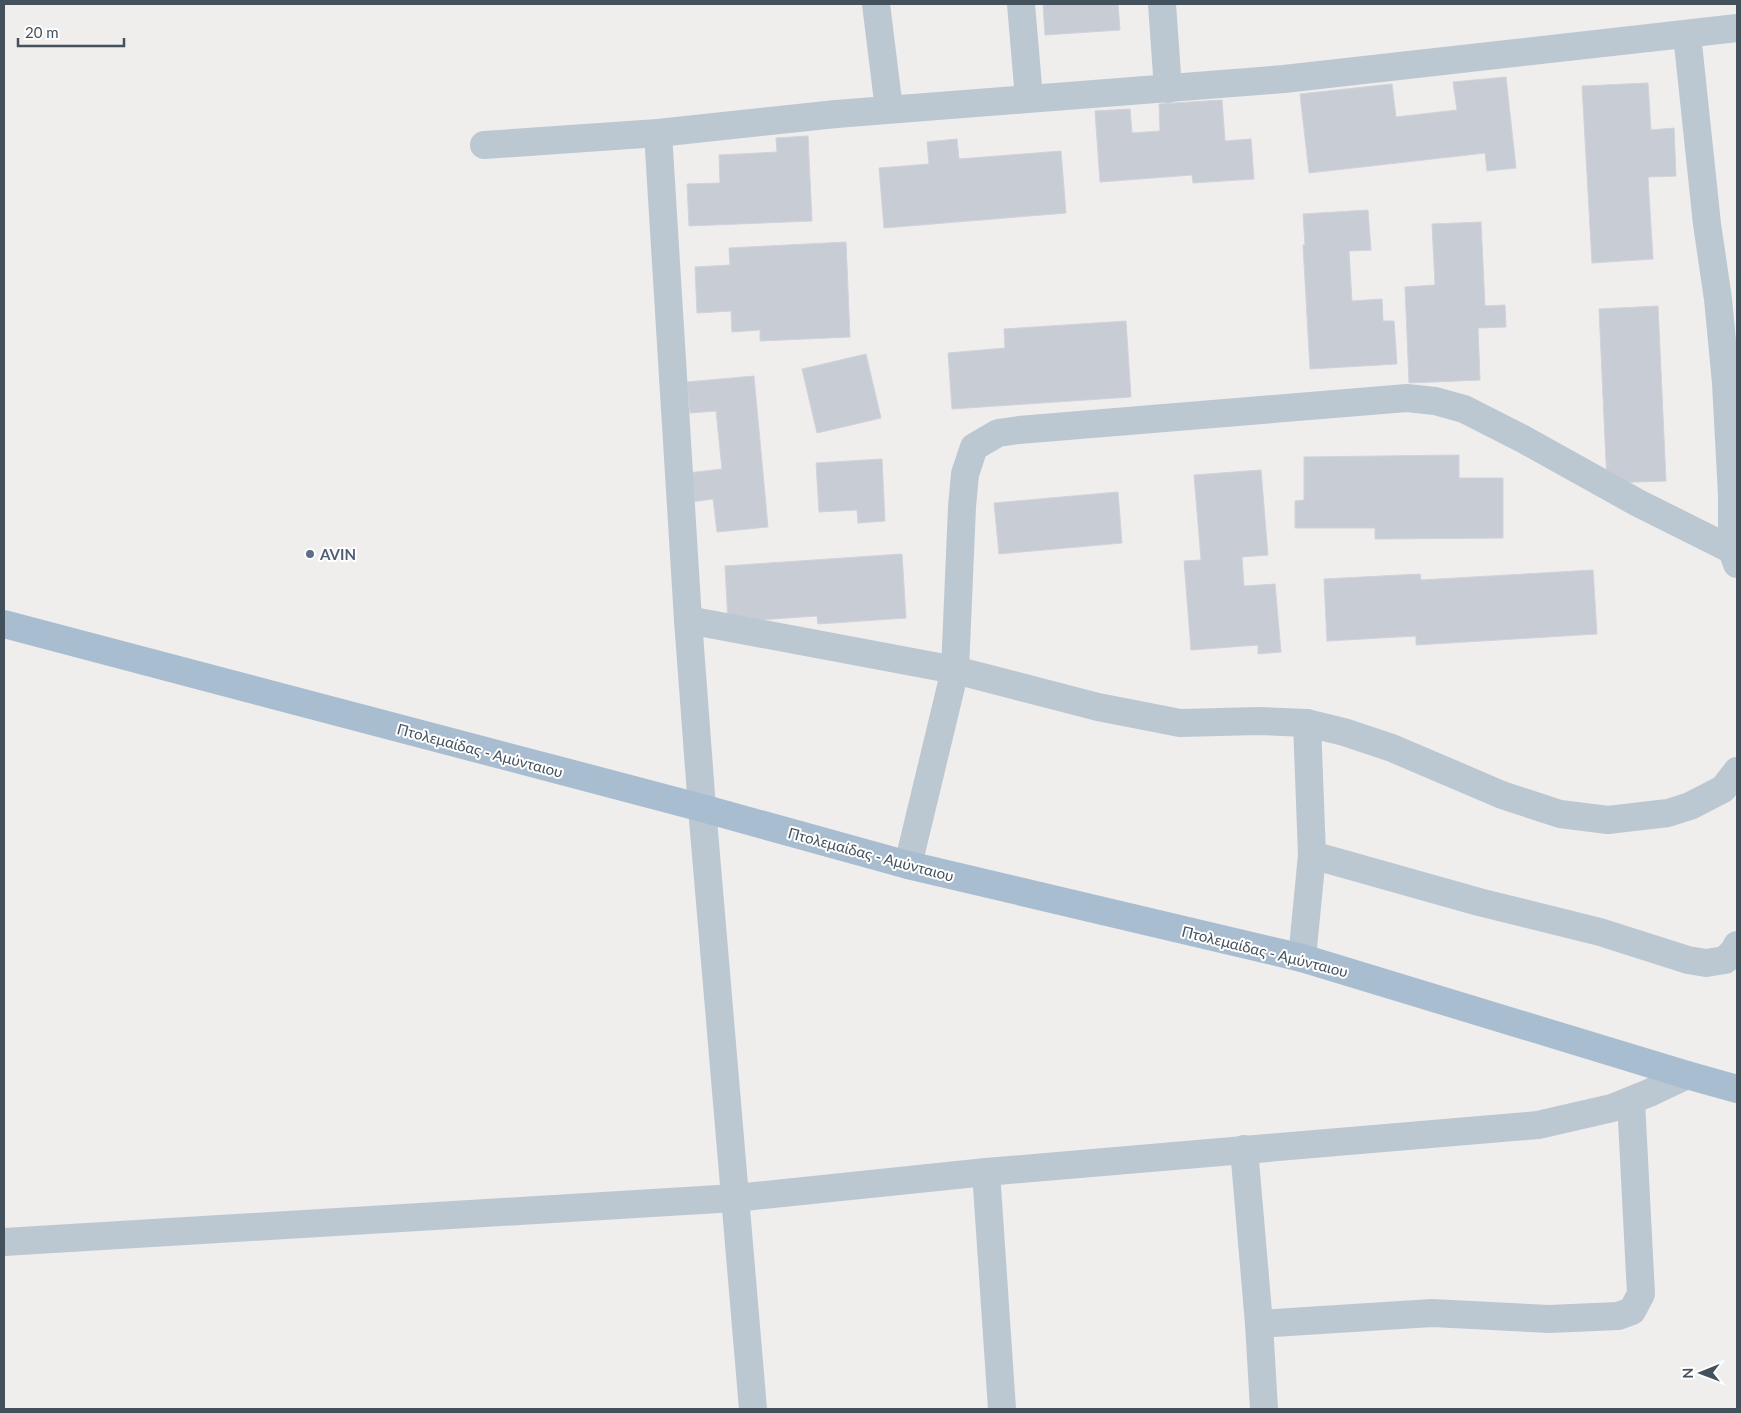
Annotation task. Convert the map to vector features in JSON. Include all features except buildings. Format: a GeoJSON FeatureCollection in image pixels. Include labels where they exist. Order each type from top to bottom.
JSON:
{"type":"FeatureCollection","features":[{"type":"Feature","properties":{"kind":"main road","name":"Πτολεμαίδας - Αμύνταιου"},"geometry":{"type":"LineString","coordinates":[[4,624],[702,808],[908,866],[1302,958],[1737,1089]]}},
{"type":"Feature","properties":{"kind":"street"},"geometry":{"type":"LineString","coordinates":[[876,4],[889,109]]}},
{"type":"Feature","properties":{"kind":"street"},"geometry":{"type":"LineString","coordinates":[[1021,4],[1029,98]]}},
{"type":"Feature","properties":{"kind":"street"},"geometry":{"type":"LineString","coordinates":[[1162,4],[1168,89]]}},
{"type":"Feature","properties":{"kind":"street"},"geometry":{"type":"LineString","coordinates":[[484,144],[658,133],[889,109],[1284,80],[1737,28]]}},
{"type":"Feature","properties":{"kind":"street"},"geometry":{"type":"LineString","coordinates":[[1687,34],[1726,383],[1734,557]]}},
{"type":"Feature","properties":{"kind":"street"},"geometry":{"type":"LineString","coordinates":[[658,133],[688,620],[734,1198],[753,1409]]}},
{"type":"Feature","properties":{"kind":"street"},"geometry":{"type":"LineString","coordinates":[[908,866],[955,670],[965,474],[974,448],[998,434],[1019,430],[1407,398],[1435,401],[1464,409],[1523,439],[1734,557]]}},
{"type":"Feature","properties":{"kind":"street"},"geometry":{"type":"LineString","coordinates":[[688,620],[955,670],[1098,707],[1180,723],[1260,721],[1308,723],[1344,732],[1392,748],[1502,795],[1560,814],[1608,820],[1668,813],[1690,806],[1723,789],[1737,771]]}},
{"type":"Feature","properties":{"kind":"street"},"geometry":{"type":"LineString","coordinates":[[1302,958],[1312,855],[1308,723]]}},
{"type":"Feature","properties":{"kind":"street"},"geometry":{"type":"LineString","coordinates":[[1312,855],[1479,902],[1600,932],[1688,960],[1706,963],[1725,960],[1737,945]]}},
{"type":"Feature","properties":{"kind":"street"},"geometry":{"type":"LineString","coordinates":[[4,1242],[734,1198],[986,1172],[1538,1125],[1612,1108],[1687,1075]]}},
{"type":"Feature","properties":{"kind":"street"},"geometry":{"type":"LineString","coordinates":[[1259,1324],[1432,1313],[1549,1318],[1618,1316],[1632,1311],[1641,1294],[1631,1101]]}},
{"type":"Feature","properties":{"kind":"street"},"geometry":{"type":"LineString","coordinates":[[1244,1149],[1259,1324],[1264,1409]]}},
{"type":"Feature","properties":{"kind":"street"},"geometry":{"type":"LineString","coordinates":[[986,1172],[1002,1409]]}},
{"type":"Feature","properties":{"kind":"place","name":"AVIN"},"geometry":{"type":"Point","coordinates":[310,554]}}]}
